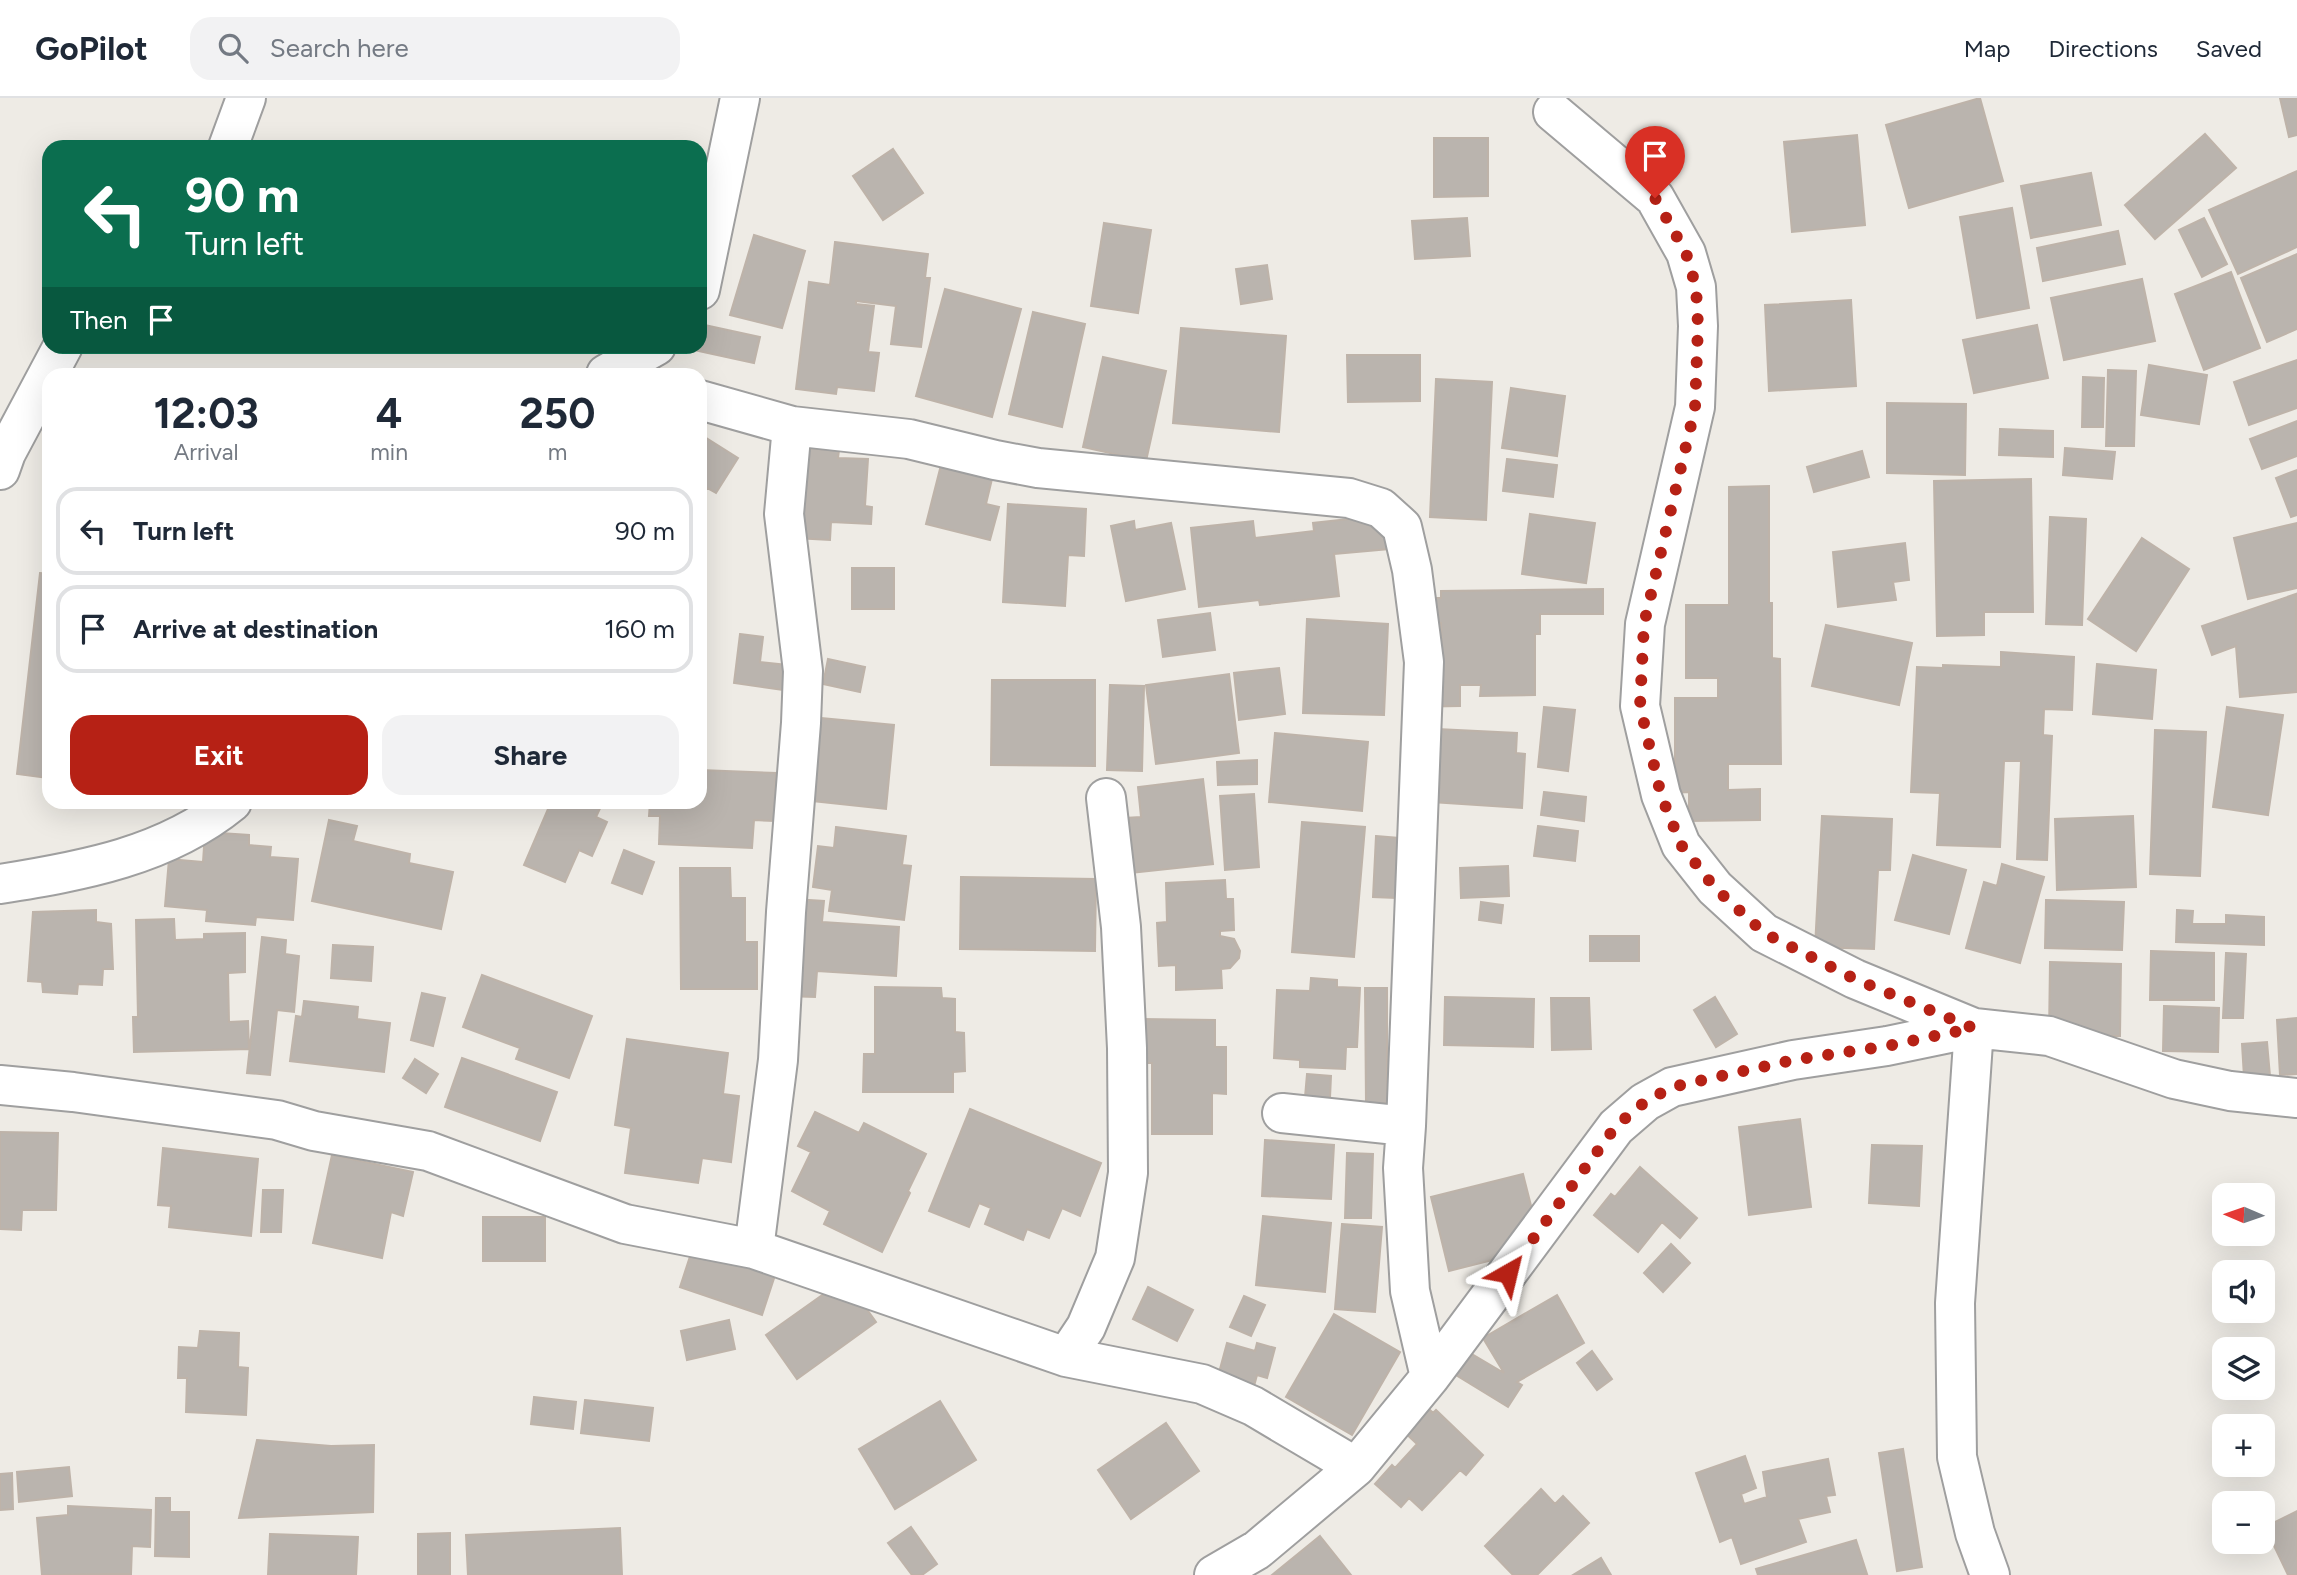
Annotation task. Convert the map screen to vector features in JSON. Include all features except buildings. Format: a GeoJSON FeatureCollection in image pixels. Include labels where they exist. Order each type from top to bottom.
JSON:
{"type":"FeatureCollection","features":[{"type":"Feature","properties":{"kind":"street"},"geometry":{"type":"LineString","coordinates":[[231,140],[246,98]]}},
{"type":"Feature","properties":{"kind":"street"},"geometry":{"type":"LineString","coordinates":[[707,256],[740,98]]}},
{"type":"Feature","properties":{"kind":"street"},"geometry":{"type":"LineString","coordinates":[[1553,112],[1655,198],[1686,253],[1696,287],[1698,326],[1695,408],[1644,624],[1640,706],[1661,795],[1681,845],[1715,888],[1764,933],[1855,979],[1973,1028]]}},
{"type":"Feature","properties":{"kind":"street"},"geometry":{"type":"LineString","coordinates":[[618,368],[642,354]]}},
{"type":"Feature","properties":{"kind":"street"},"geometry":{"type":"LineString","coordinates":[[0,470],[6,453],[42,385]]}},
{"type":"Feature","properties":{"kind":"street"},"geometry":{"type":"LineString","coordinates":[[707,402],[792,426],[909,439],[1038,468],[1349,498],[1381,508],[1402,527],[1412,570],[1424,662],[1403,1168],[1410,1291],[1430,1377]]}},
{"type":"Feature","properties":{"kind":"street"},"geometry":{"type":"LineString","coordinates":[[754,1249],[778,1060],[801,723],[803,671],[784,514],[792,426]]}},
{"type":"Feature","properties":{"kind":"street"},"geometry":{"type":"LineString","coordinates":[[1066,1357],[1086,1326],[1115,1258],[1128,1173],[1127,1048],[1121,927],[1105,798]]}},
{"type":"Feature","properties":{"kind":"street"},"geometry":{"type":"LineString","coordinates":[[0,884],[54,875],[148,851],[214,817],[224,809]]}},
{"type":"Feature","properties":{"kind":"street"},"geometry":{"type":"LineString","coordinates":[[1973,1028],[1955,1303],[1957,1457],[1975,1533],[1990,1575]]}},
{"type":"Feature","properties":{"kind":"street"},"geometry":{"type":"LineString","coordinates":[[1214,1575],[1257,1550],[1356,1467],[1430,1377],[1616,1126],[1645,1102],[1672,1087],[1780,1063],[1887,1046],[1973,1028],[2049,1035],[2174,1079],[2230,1091],[2297,1098]]}},
{"type":"Feature","properties":{"kind":"street"},"geometry":{"type":"LineString","coordinates":[[0,1086],[73,1092],[251,1116],[314,1131],[428,1151],[625,1224],[754,1249],[1066,1357],[1202,1384],[1253,1406],[1356,1467]]}},
{"type":"Feature","properties":{"kind":"street"},"geometry":{"type":"LineString","coordinates":[[1282,1113],[1406,1126]]}},
{"type":"Feature","properties":{"kind":"route"},"geometry":{"type":"LineString","coordinates":[[1508,1273],[1616,1126],[1645,1102],[1672,1087],[1793,1060],[1887,1046],[1973,1028],[1855,979],[1764,933],[1715,888],[1681,845],[1661,795],[1640,706],[1644,624],[1695,408],[1698,326],[1696,287],[1686,253],[1655,198]]}}]}
